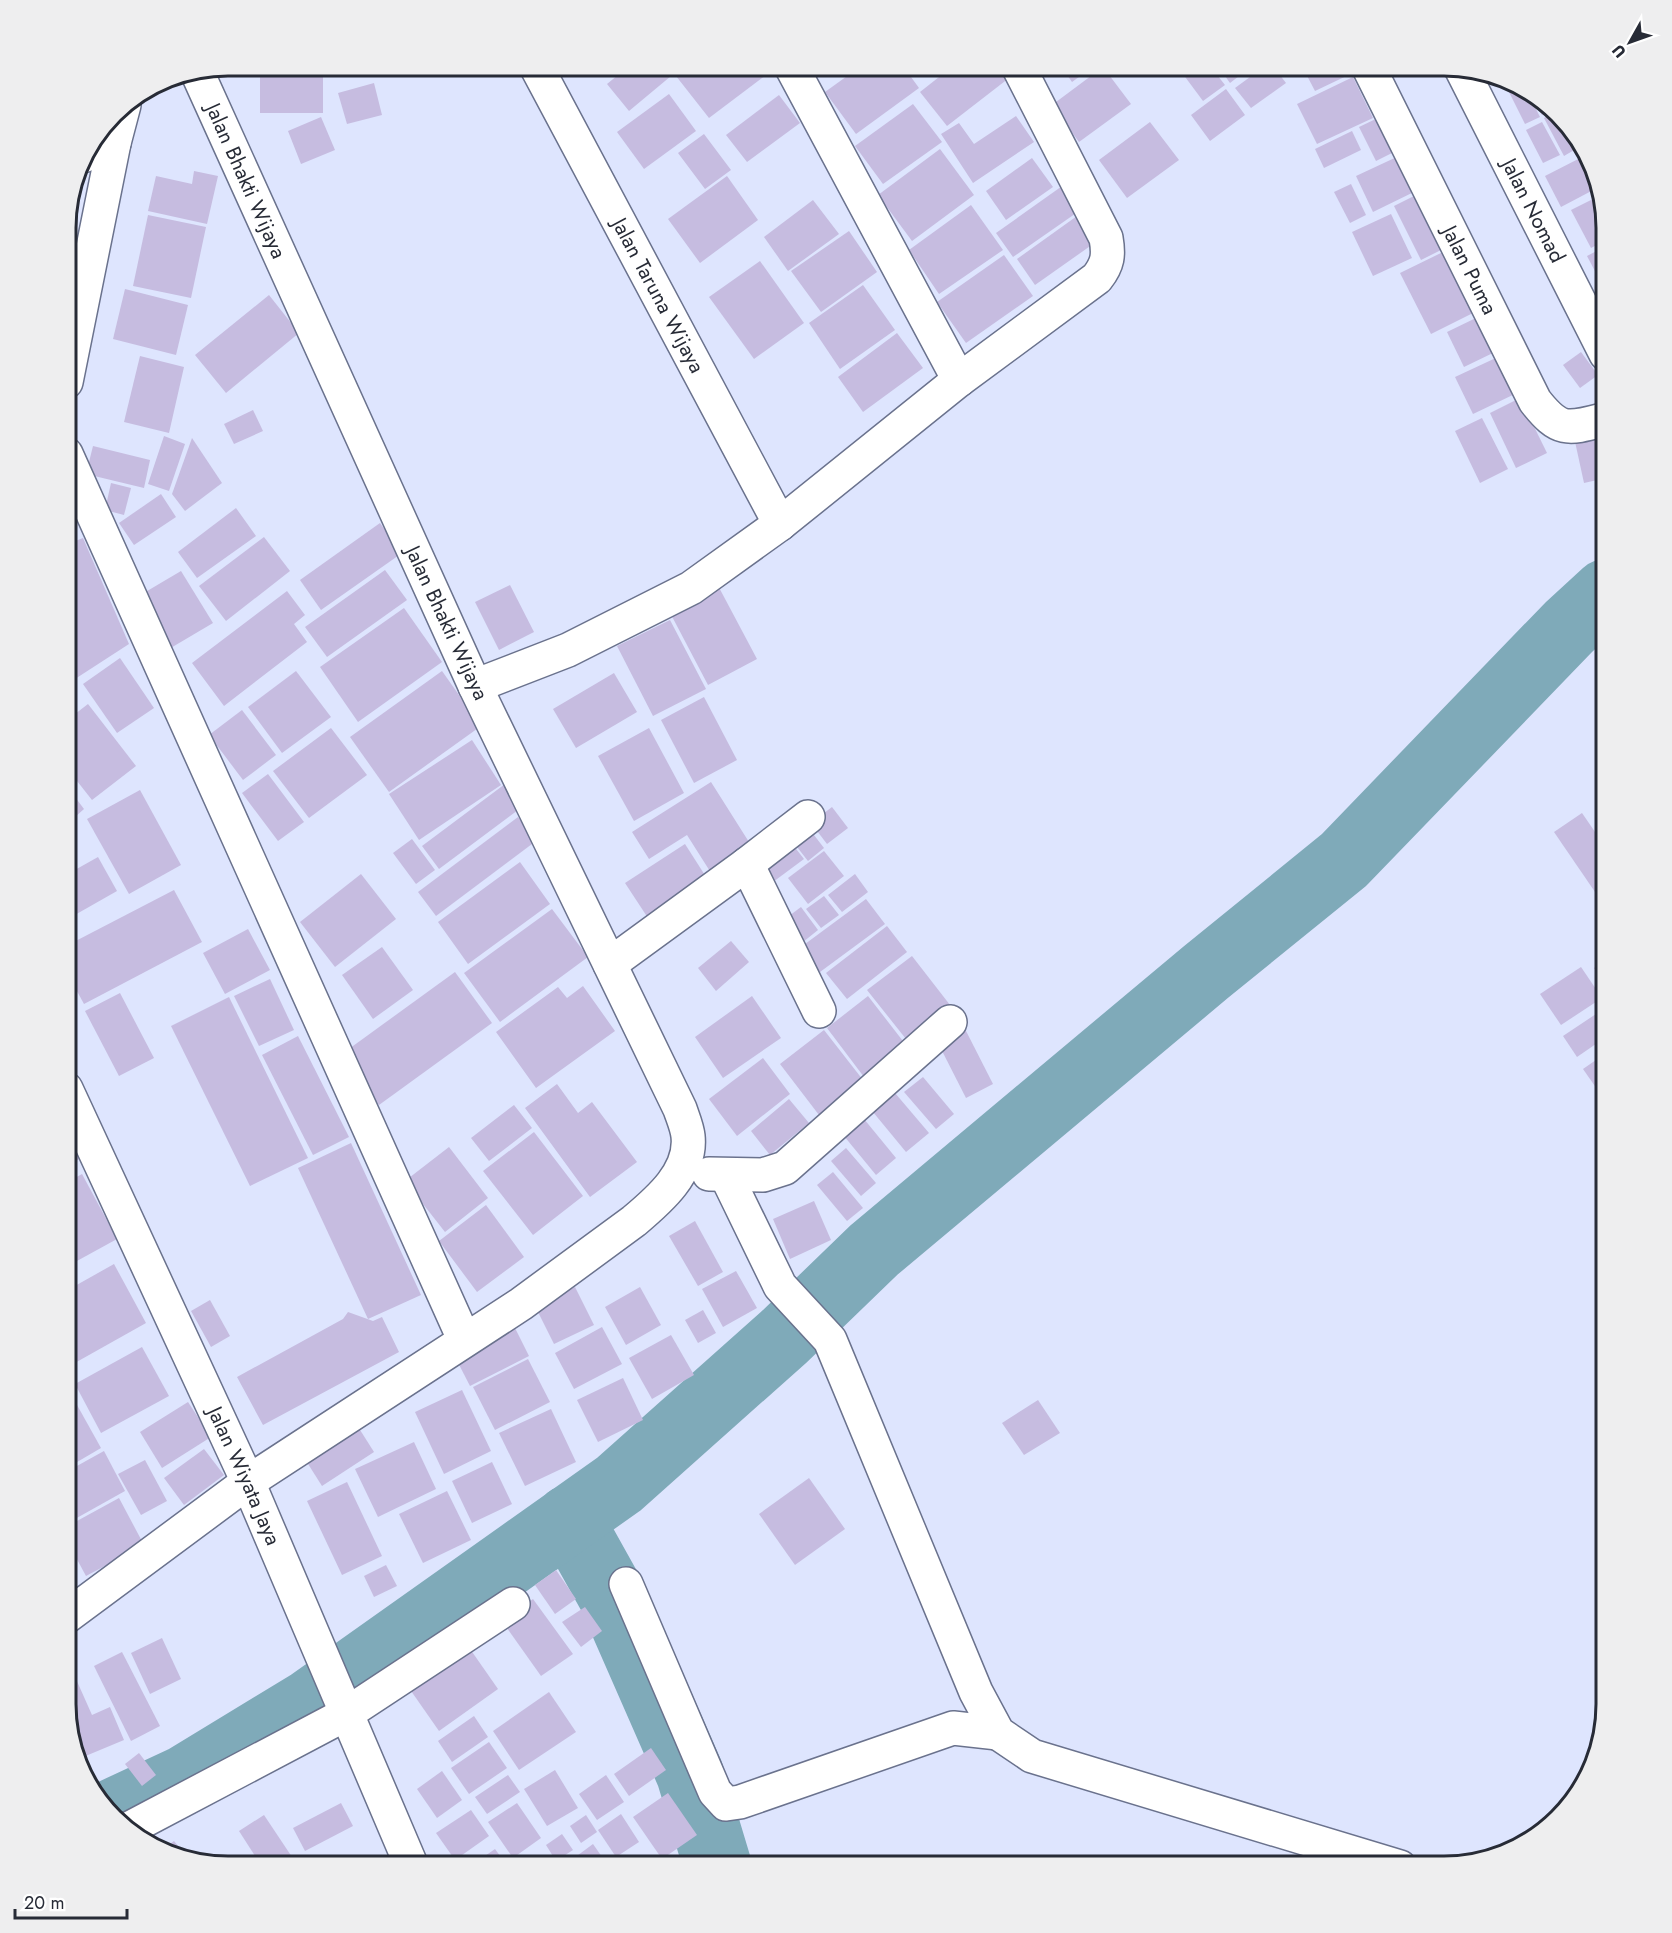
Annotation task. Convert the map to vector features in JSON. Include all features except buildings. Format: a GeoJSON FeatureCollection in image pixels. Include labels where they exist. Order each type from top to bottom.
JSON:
{"type":"FeatureCollection","features":[{"type":"Feature","properties":{"kind":"street","name":"Jalan Taruna Wijaya"},"geometry":{"type":"LineString","coordinates":[[541,76],[780,524]]}},
{"type":"Feature","properties":{"kind":"street"},"geometry":{"type":"LineString","coordinates":[[797,76],[959,380]]}},
{"type":"Feature","properties":{"kind":"street"},"geometry":{"type":"LineString","coordinates":[[475,687],[568,650],[681,593],[730,561],[780,524],[959,380],[1097,278],[1106,267],[1109,256],[1106,238],[1023,77]]}},
{"type":"Feature","properties":{"kind":"street","name":"Jalan Puma"},"geometry":{"type":"LineString","coordinates":[[1373,77],[1535,401],[1558,425],[1585,425],[1596,422]]}},
{"type":"Feature","properties":{"kind":"street","name":"Jalan Nomad"},"geometry":{"type":"LineString","coordinates":[[1466,78],[1596,334]]}},
{"type":"Feature","properties":{"kind":"street","name":"Jalan Bhakti Wijaya"},"geometry":{"type":"LineString","coordinates":[[200,80],[475,687],[680,1109],[688,1137],[687,1156],[680,1173]]}},
{"type":"Feature","properties":{"kind":"street"},"geometry":{"type":"LineString","coordinates":[[77,328],[119,123]]}},
{"type":"Feature","properties":{"kind":"street"},"geometry":{"type":"LineString","coordinates":[[99,149],[114,143]]}},
{"type":"Feature","properties":{"kind":"street"},"geometry":{"type":"LineString","coordinates":[[77,478],[464,1339]]}},
{"type":"Feature","properties":{"kind":"street"},"geometry":{"type":"LineString","coordinates":[[610,964],[808,817]]}},
{"type":"Feature","properties":{"kind":"street"},"geometry":{"type":"LineString","coordinates":[[747,864],[819,1011]]}},
{"type":"Feature","properties":{"kind":"street"},"geometry":{"type":"LineString","coordinates":[[76,1610],[248,1482],[464,1339],[521,1304],[651,1207],[680,1173],[763,1175],[785,1168],[950,1022]]}},
{"type":"Feature","properties":{"kind":"street","name":"Jalan Wiyata Jaya"},"geometry":{"type":"LineString","coordinates":[[76,1111],[248,1482],[407,1856]]}},
{"type":"Feature","properties":{"kind":"street"},"geometry":{"type":"LineString","coordinates":[[726,1175],[780,1287],[830,1340],[976,1692],[998,1733]]}},
{"type":"Feature","properties":{"kind":"street"},"geometry":{"type":"LineString","coordinates":[[626,1584],[716,1792],[726,1804],[752,1798],[954,1728],[998,1733],[1032,1755],[1364,1856]]}},
{"type":"Feature","properties":{"kind":"street"},"geometry":{"type":"LineString","coordinates":[[136,1825],[344,1711],[513,1604]]}},
{"type":"Feature","properties":{"kind":"waterway"},"geometry":{"type":"LineString","coordinates":[[119,1810],[185,1779],[310,1703],[619,1484],[784,1337],[874,1250],[1206,972],[1344,860],[1569,627],[1596,602]]}},
{"type":"Feature","properties":{"kind":"waterway"},"geometry":{"type":"LineString","coordinates":[[569,1519],[612,1596],[690,1774],[715,1856]]}}]}
